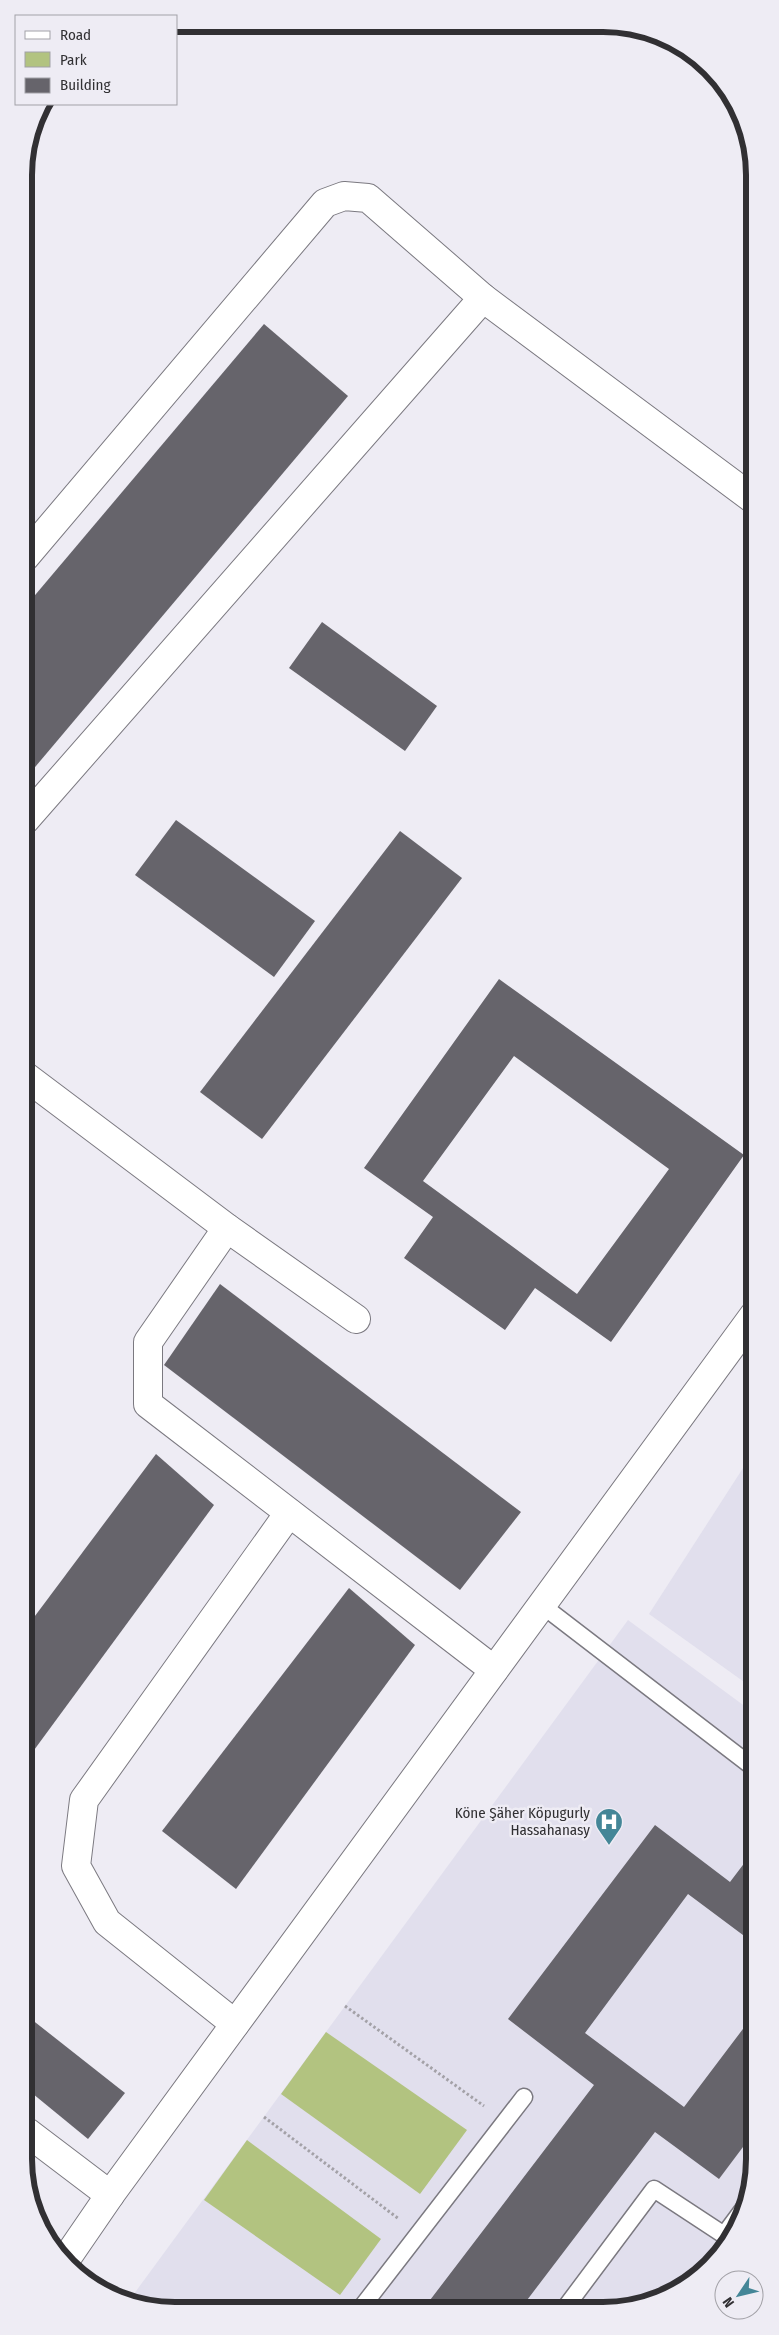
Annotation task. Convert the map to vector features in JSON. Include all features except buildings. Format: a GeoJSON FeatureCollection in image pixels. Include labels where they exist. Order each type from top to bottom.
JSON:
{"type":"FeatureCollection","features":[{"type":"Feature","properties":{"kind":"street"},"geometry":{"type":"LineString","coordinates":[[33,548],[325,203],[344,196],[368,198],[483,298],[746,494]]}},
{"type":"Feature","properties":{"kind":"street"},"geometry":{"type":"LineString","coordinates":[[33,811],[483,298]]}},
{"type":"Feature","properties":{"kind":"street"},"geometry":{"type":"LineString","coordinates":[[33,1081],[228,1228],[356,1319]]}},
{"type":"Feature","properties":{"kind":"street"},"geometry":{"type":"LineString","coordinates":[[228,1228],[148,1342],[148,1404],[494,1670]]}},
{"type":"Feature","properties":{"kind":"street"},"geometry":{"type":"LineString","coordinates":[[69,2255],[110,2195],[746,1326]]}},
{"type":"Feature","properties":{"kind":"street"},"geometry":{"type":"LineString","coordinates":[[235,2024],[107,1922],[76,1866],[84,1800],[289,1513]]}},
{"type":"Feature","properties":{"kind":"street"},"geometry":{"type":"LineString","coordinates":[[32,2136],[110,2195]]}},
{"type":"Feature","properties":{"kind":"lane"},"geometry":{"type":"LineString","coordinates":[[542,1606],[746,1762]]}},
{"type":"Feature","properties":{"kind":"lane"},"geometry":{"type":"LineString","coordinates":[[366,2302],[524,2097]]}},
{"type":"Feature","properties":{"kind":"lane"},"geometry":{"type":"LineString","coordinates":[[569,2302],[654,2189],[724,2235],[727,2231]]}},
{"type":"Feature","properties":{"kind":"path"},"geometry":{"type":"LineString","coordinates":[[346,2006],[505,2122]]}},
{"type":"Feature","properties":{"kind":"path"},"geometry":{"type":"LineString","coordinates":[[264,2117],[418,2233]]}},
{"type":"Feature","properties":{"kind":"shaded area"},"geometry":{"type":"Polygon","coordinates":[[[746,1463],[746,1683],[649,1614],[746,1463]]]}},
{"type":"Feature","properties":{"kind":"shaded area","name":"Köne Şäher Köpugurly Hassahanasy"},"geometry":{"type":"Polygon","coordinates":[[[628,1620],[746,1707],[746,2169],[742,2197],[736,2214],[717,2247],[705,2261],[691,2273],[658,2292],[632,2300],[613,2302],[166,2302],[132,2296],[628,1620]]]}},
{"type":"Feature","properties":{"kind":"green space"},"geometry":{"type":"Polygon","coordinates":[[[326,2032],[467,2130],[420,2194],[281,2094],[326,2032]]]}},
{"type":"Feature","properties":{"kind":"green space"},"geometry":{"type":"Polygon","coordinates":[[[247,2140],[381,2239],[340,2295],[204,2200],[247,2140]]]}},
{"type":"Feature","properties":{"kind":"place","name":"Köne Şäher Köpugurly Hassahanasy"},"geometry":{"type":"Point","coordinates":[609,1846]}}]}
